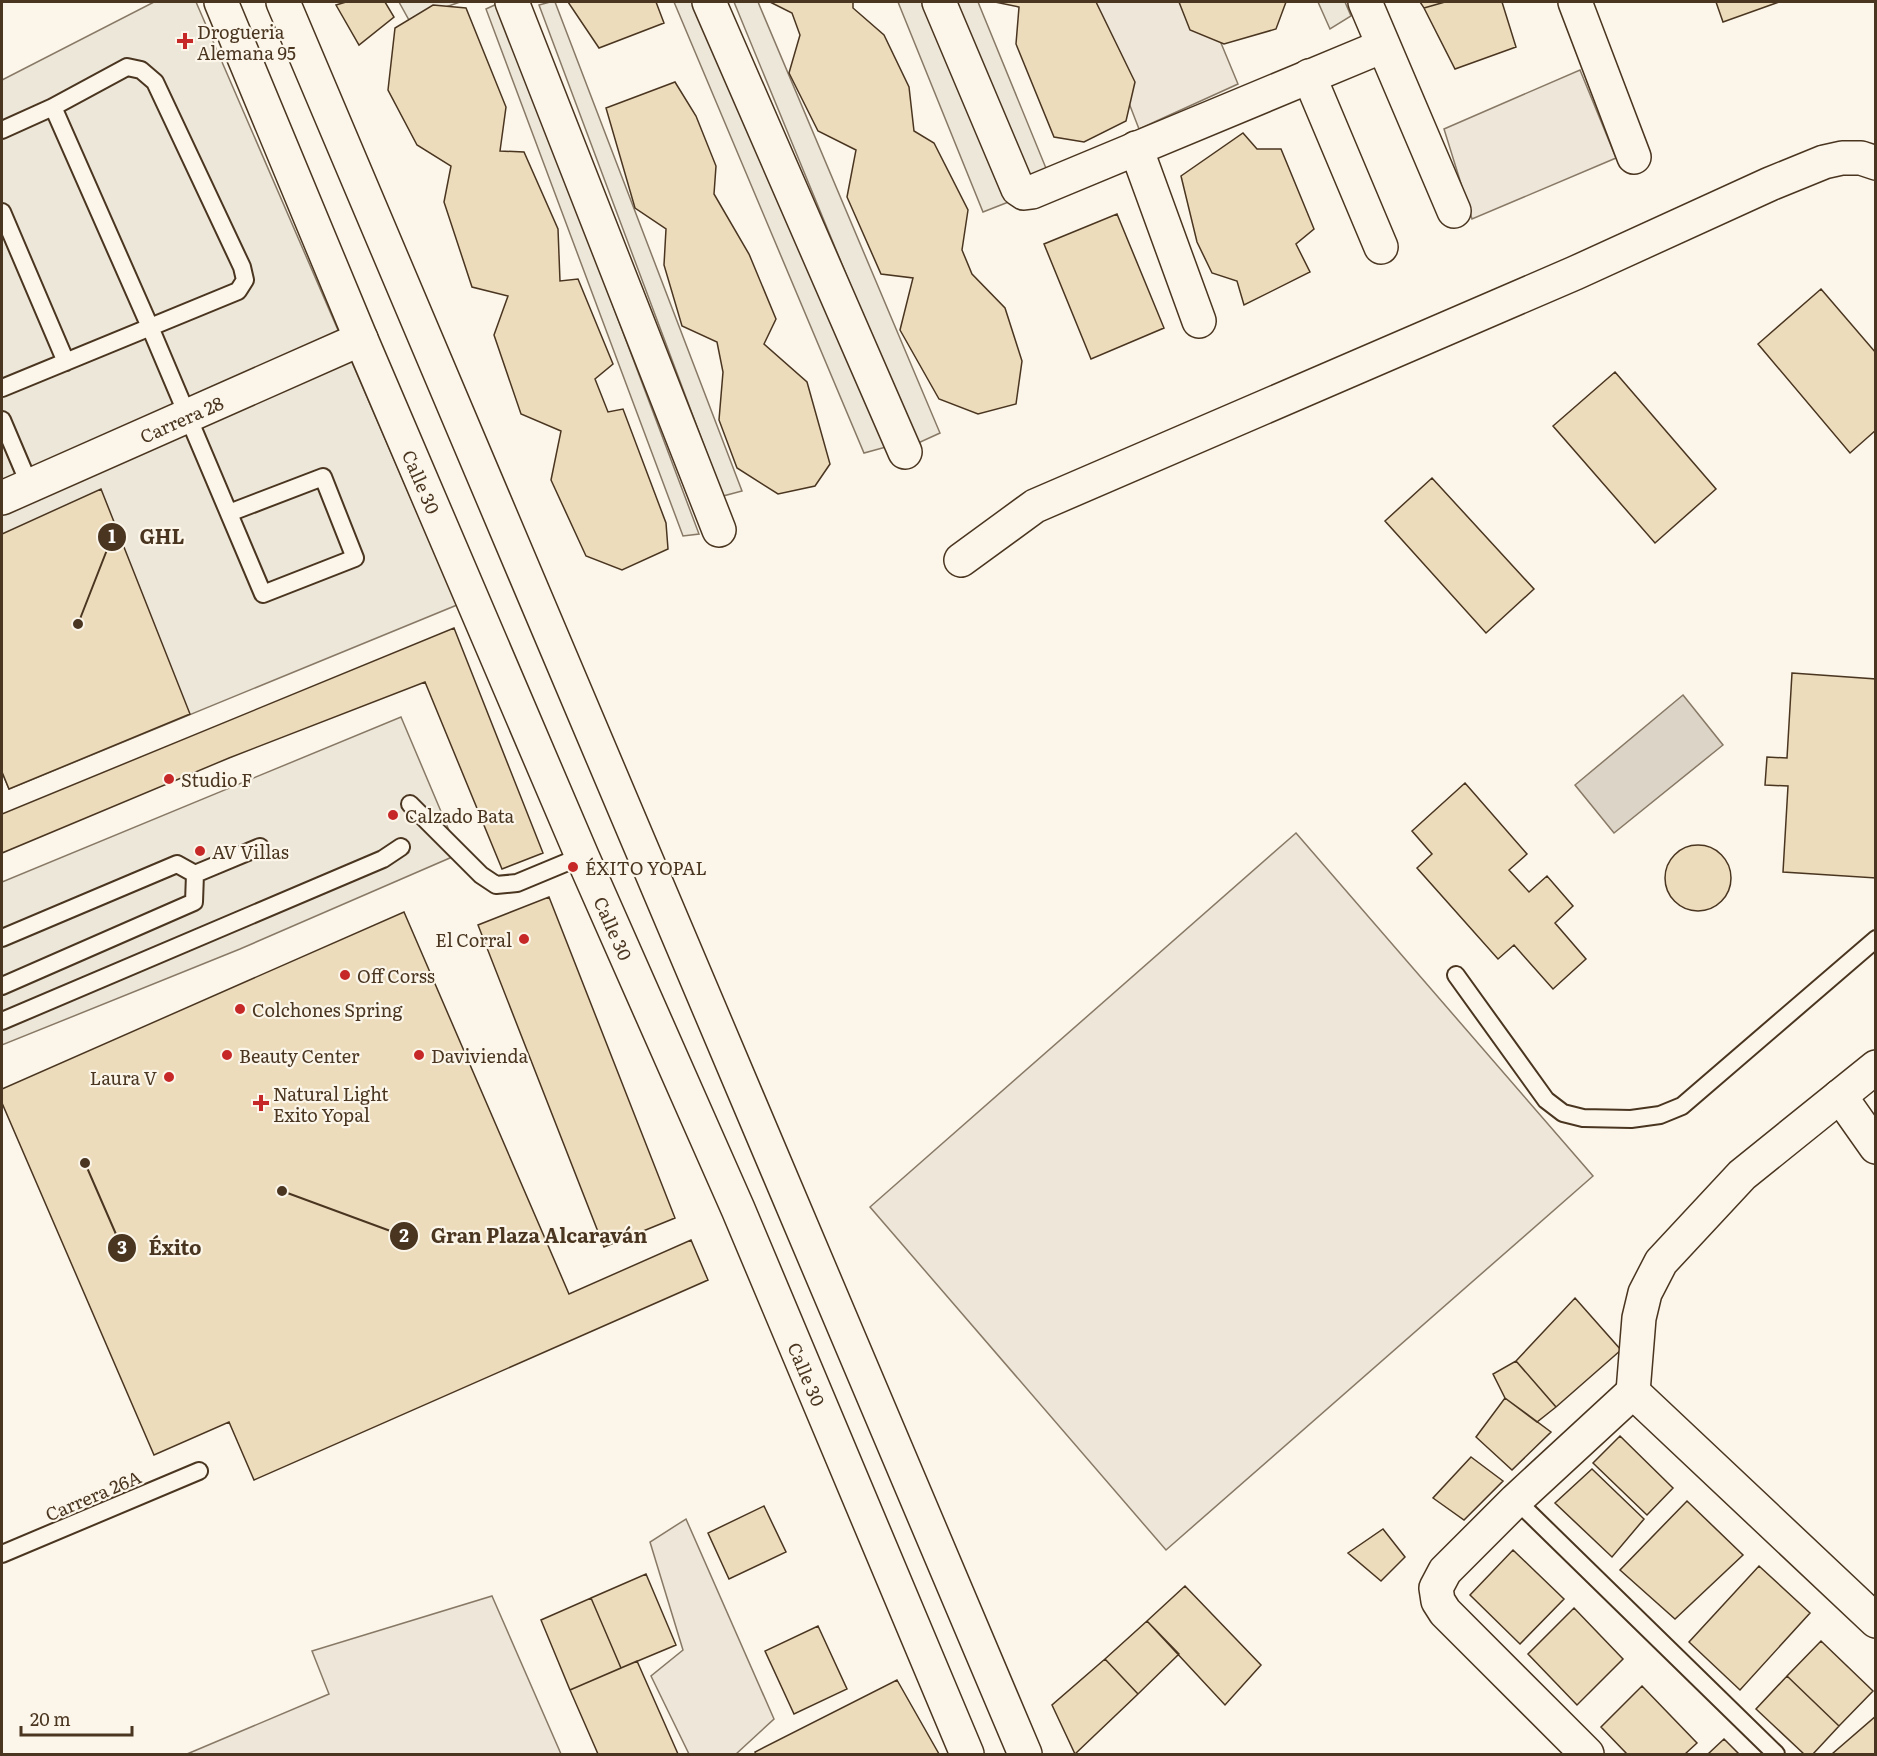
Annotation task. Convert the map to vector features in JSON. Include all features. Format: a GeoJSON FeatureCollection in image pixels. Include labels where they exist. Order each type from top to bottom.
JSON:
{"type":"FeatureCollection","features":[{"type":"Feature","properties":{"kind":"street","name":"Calle 30"},"geometry":{"type":"LineString","coordinates":[[221,2],[361,339],[582,856],[738,1209],[968,1755]]}},
{"type":"Feature","properties":{"kind":"street"},"geometry":{"type":"LineString","coordinates":[[512,2],[719,530]]}},
{"type":"Feature","properties":{"kind":"street"},"geometry":{"type":"LineString","coordinates":[[709,2],[905,452]]}},
{"type":"Feature","properties":{"kind":"street"},"geometry":{"type":"LineString","coordinates":[[939,2],[1018,189],[1024,193],[1032,192],[1383,46]]}},
{"type":"Feature","properties":{"kind":"street"},"geometry":{"type":"LineString","coordinates":[[1365,2],[1454,211]]}},
{"type":"Feature","properties":{"kind":"street"},"geometry":{"type":"LineString","coordinates":[[1575,2],[1634,157]]}},
{"type":"Feature","properties":{"kind":"street"},"geometry":{"type":"LineString","coordinates":[[292,4],[1025,1755]]}},
{"type":"Feature","properties":{"kind":"street"},"geometry":{"type":"LineString","coordinates":[[1310,76],[1381,247]]}},
{"type":"Feature","properties":{"kind":"street"},"geometry":{"type":"LineString","coordinates":[[1136,148],[1199,321]]}},
{"type":"Feature","properties":{"kind":"street"},"geometry":{"type":"LineString","coordinates":[[961,560],[1035,506],[1575,273],[1770,184],[1824,162],[1842,158],[1861,158],[1875,163]]}},
{"type":"Feature","properties":{"kind":"street","name":"Carrera 28"},"geometry":{"type":"LineString","coordinates":[[16,492],[361,339]]}},
{"type":"Feature","properties":{"kind":"street"},"geometry":{"type":"LineString","coordinates":[[1587,1755],[1445,1612],[1438,1601],[1436,1588],[1445,1571],[1516,1500],[1633,1392],[1639,1318],[1646,1293],[1661,1262],[1742,1175],[1875,1067]]}},
{"type":"Feature","properties":{"kind":"street"},"geometry":{"type":"LineString","coordinates":[[1840,1096],[1875,1147]]}},
{"type":"Feature","properties":{"kind":"street"},"geometry":{"type":"LineString","coordinates":[[1633,1392],[1875,1621]]}},
{"type":"Feature","properties":{"kind":"lane"},"geometry":{"type":"LineString","coordinates":[[2,130],[53,107],[127,67],[141,70],[155,82],[242,267],[245,280],[238,291],[2,388]]}},
{"type":"Feature","properties":{"kind":"lane"},"geometry":{"type":"LineString","coordinates":[[53,107],[189,416],[229,513],[263,594],[355,558],[323,477],[229,513]]}},
{"type":"Feature","properties":{"kind":"lane"},"geometry":{"type":"LineString","coordinates":[[2,212],[66,362]]}},
{"type":"Feature","properties":{"kind":"lane"},"geometry":{"type":"LineString","coordinates":[[2,420],[16,492]]}},
{"type":"Feature","properties":{"kind":"lane"},"geometry":{"type":"LineString","coordinates":[[411,804],[481,875],[496,885],[517,883],[582,856]]}},
{"type":"Feature","properties":{"kind":"lane"},"geometry":{"type":"LineString","coordinates":[[195,874],[260,847]]}},
{"type":"Feature","properties":{"kind":"lane"},"geometry":{"type":"LineString","coordinates":[[2,1021],[383,859],[401,847]]}},
{"type":"Feature","properties":{"kind":"lane"},"geometry":{"type":"LineString","coordinates":[[2,938],[177,864],[195,874]]}},
{"type":"Feature","properties":{"kind":"lane"},"geometry":{"type":"LineString","coordinates":[[2,986],[194,902],[195,874]]}},
{"type":"Feature","properties":{"kind":"lane"},"geometry":{"type":"LineString","coordinates":[[1456,975],[1546,1100],[1563,1113],[1583,1118],[1631,1119],[1660,1115],[1682,1106],[1875,939]]}},
{"type":"Feature","properties":{"kind":"lane","name":"Carrera 26A"},"geometry":{"type":"LineString","coordinates":[[2,1554],[199,1471]]}},
{"type":"Feature","properties":{"kind":"lane"},"geometry":{"type":"LineString","coordinates":[[1516,1500],[1776,1755]]}},
{"type":"Feature","properties":{"kind":"shaded area"},"geometry":{"type":"Polygon","coordinates":[[[154,2],[196,2],[457,605],[9,789],[2,772],[2,80],[154,2]]]}},
{"type":"Feature","properties":{"kind":"shaded area"},"geometry":{"type":"Polygon","coordinates":[[[399,2],[460,2],[409,20],[399,2]]]}},
{"type":"Feature","properties":{"kind":"shaded area"},"geometry":{"type":"Polygon","coordinates":[[[555,2],[742,491],[723,496],[539,5],[555,2]]]}},
{"type":"Feature","properties":{"kind":"shaded area"},"geometry":{"type":"Polygon","coordinates":[[[674,2],[692,2],[886,447],[864,453],[674,2]]]}},
{"type":"Feature","properties":{"kind":"shaded area"},"geometry":{"type":"Polygon","coordinates":[[[734,2],[758,2],[940,433],[916,444],[734,2]]]}},
{"type":"Feature","properties":{"kind":"shaded area"},"geometry":{"type":"Polygon","coordinates":[[[898,2],[927,2],[1011,201],[983,212],[898,2]]]}},
{"type":"Feature","properties":{"kind":"shaded area"},"geometry":{"type":"Polygon","coordinates":[[[950,2],[978,2],[1050,178],[1027,188],[950,2]]]}},
{"type":"Feature","properties":{"kind":"shaded area"},"geometry":{"type":"Polygon","coordinates":[[[1090,2],[1204,2],[1238,84],[1139,129],[1090,2]]]}},
{"type":"Feature","properties":{"kind":"shaded area"},"geometry":{"type":"Polygon","coordinates":[[[1318,2],[1345,2],[1351,16],[1330,29],[1318,2]]]}},
{"type":"Feature","properties":{"kind":"shaded area"},"geometry":{"type":"Polygon","coordinates":[[[499,3],[699,534],[683,536],[486,9],[499,3]]]}},
{"type":"Feature","properties":{"kind":"shaded area"},"geometry":{"type":"Polygon","coordinates":[[[1580,70],[1616,158],[1472,219],[1444,129],[1580,70]]]}},
{"type":"Feature","properties":{"kind":"shaded area"},"geometry":{"type":"Polygon","coordinates":[[[1683,695],[1723,745],[1614,833],[1575,785],[1683,695]]]}},
{"type":"Feature","properties":{"kind":"shaded area"},"geometry":{"type":"Polygon","coordinates":[[[401,717],[459,854],[240,949],[2,1045],[2,882],[401,717]]]}},
{"type":"Feature","properties":{"kind":"shaded area"},"geometry":{"type":"Polygon","coordinates":[[[1296,833],[1593,1176],[1166,1550],[870,1207],[1296,833]]]}},
{"type":"Feature","properties":{"kind":"shaded area"},"geometry":{"type":"Polygon","coordinates":[[[686,1519],[774,1719],[736,1754],[689,1754],[651,1676],[683,1650],[650,1542],[686,1519]]]}},
{"type":"Feature","properties":{"kind":"shaded area"},"geometry":{"type":"Polygon","coordinates":[[[492,1596],[561,1754],[187,1754],[329,1694],[312,1651],[492,1596]]]}},
{"type":"Feature","properties":{"kind":"building"},"geometry":{"type":"Polygon","coordinates":[[[346,2],[385,2],[394,17],[359,45],[336,5],[346,2]]]}},
{"type":"Feature","properties":{"kind":"building"},"geometry":{"type":"Polygon","coordinates":[[[568,2],[656,2],[664,23],[599,48],[568,2]]]}},
{"type":"Feature","properties":{"kind":"building"},"geometry":{"type":"Polygon","coordinates":[[[770,2],[853,2],[853,8],[884,35],[909,87],[914,131],[934,143],[968,210],[962,250],[972,274],[1005,308],[1022,361],[1016,404],[978,414],[939,399],[900,330],[913,278],[881,274],[847,197],[856,150],[818,131],[789,73],[800,35],[792,13],[770,2]]]}},
{"type":"Feature","properties":{"kind":"building"},"geometry":{"type":"Polygon","coordinates":[[[995,2],[1096,2],[1135,82],[1126,121],[1084,142],[1054,137],[1016,44],[1019,7],[995,2]]]}},
{"type":"Feature","properties":{"kind":"building"},"geometry":{"type":"Polygon","coordinates":[[[1179,2],[1286,2],[1276,29],[1224,44],[1190,30],[1179,2]]]}},
{"type":"Feature","properties":{"kind":"building"},"geometry":{"type":"Polygon","coordinates":[[[1420,2],[1445,2],[1424,8],[1420,2]]]}},
{"type":"Feature","properties":{"kind":"building"},"geometry":{"type":"Polygon","coordinates":[[[1445,2],[1502,2],[1516,47],[1455,69],[1424,8],[1445,2]]]}},
{"type":"Feature","properties":{"kind":"building"},"geometry":{"type":"Polygon","coordinates":[[[1716,2],[1779,2],[1723,22],[1716,2]]]}},
{"type":"Feature","properties":{"kind":"building"},"geometry":{"type":"Polygon","coordinates":[[[433,5],[466,8],[506,107],[500,151],[524,152],[558,229],[560,281],[578,279],[613,364],[595,379],[608,412],[623,409],[666,523],[668,549],[622,570],[586,556],[551,480],[561,431],[521,414],[494,335],[508,296],[472,287],[444,202],[451,166],[417,145],[388,90],[395,28],[433,5]]]}},
{"type":"Feature","properties":{"kind":"building"},"geometry":{"type":"Polygon","coordinates":[[[675,82],[696,116],[716,166],[714,194],[749,254],[776,319],[764,344],[807,382],[830,464],[815,486],[778,494],[737,468],[719,420],[723,372],[717,342],[682,326],[664,265],[666,229],[635,208],[606,108],[675,82]]]}},
{"type":"Feature","properties":{"kind":"building"},"geometry":{"type":"Polygon","coordinates":[[[1243,133],[1257,149],[1281,149],[1314,229],[1296,244],[1310,272],[1244,305],[1237,281],[1212,273],[1197,242],[1181,176],[1243,133]]]}},
{"type":"Feature","properties":{"kind":"building"},"geometry":{"type":"Polygon","coordinates":[[[1117,214],[1164,328],[1091,359],[1044,244],[1117,214]]]}},
{"type":"Feature","properties":{"kind":"building"},"geometry":{"type":"Polygon","coordinates":[[[1821,289],[1876,353],[1876,430],[1850,453],[1758,344],[1821,289]]]}},
{"type":"Feature","properties":{"kind":"building"},"geometry":{"type":"Polygon","coordinates":[[[1615,372],[1716,489],[1655,543],[1553,426],[1615,372]]]}},
{"type":"Feature","properties":{"kind":"building"},"geometry":{"type":"Polygon","coordinates":[[[1432,478],[1534,589],[1486,633],[1385,521],[1432,478]]]}},
{"type":"Feature","properties":{"kind":"building"},"geometry":{"type":"Polygon","coordinates":[[[101,489],[190,714],[9,789],[2,772],[2,534],[101,489]]]}},
{"type":"Feature","properties":{"kind":"building"},"geometry":{"type":"Polygon","coordinates":[[[454,628],[543,853],[502,869],[425,682],[229,758],[2,853],[2,814],[454,628]]]}},
{"type":"Feature","properties":{"kind":"building"},"geometry":{"type":"Polygon","coordinates":[[[1792,673],[1876,679],[1876,878],[1783,872],[1788,786],[1765,785],[1767,757],[1787,758],[1792,673]]]}},
{"type":"Feature","properties":{"kind":"building"},"geometry":{"type":"Polygon","coordinates":[[[1465,783],[1527,854],[1509,870],[1529,892],[1547,876],[1573,906],[1555,923],[1586,959],[1553,989],[1514,945],[1498,959],[1417,868],[1432,854],[1412,831],[1465,783]]]}},
{"type":"Feature","properties":{"kind":"building"},"geometry":{"type":"Polygon","coordinates":[[[1698,845],[1711,848],[1721,855],[1728,865],[1731,878],[1728,891],[1721,901],[1711,908],[1698,911],[1685,908],[1675,901],[1668,891],[1665,878],[1668,865],[1675,855],[1685,848],[1698,845]]]}},
{"type":"Feature","properties":{"kind":"building"},"geometry":{"type":"Polygon","coordinates":[[[549,897],[675,1218],[604,1247],[478,925],[549,897]]]}},
{"type":"Feature","properties":{"kind":"building"},"geometry":{"type":"Polygon","coordinates":[[[404,912],[569,1294],[691,1240],[708,1280],[254,1480],[229,1422],[154,1455],[2,1103],[2,1089],[404,912]]]}},
{"type":"Feature","properties":{"kind":"building"},"geometry":{"type":"Polygon","coordinates":[[[1575,1298],[1621,1350],[1556,1407],[1516,1361],[1575,1298]]]}},
{"type":"Feature","properties":{"kind":"building"},"geometry":{"type":"Polygon","coordinates":[[[1516,1361],[1556,1407],[1537,1422],[1505,1398],[1493,1374],[1516,1361]]]}},
{"type":"Feature","properties":{"kind":"building"},"geometry":{"type":"Polygon","coordinates":[[[1505,1398],[1551,1432],[1512,1470],[1476,1437],[1505,1398]]]}},
{"type":"Feature","properties":{"kind":"building"},"geometry":{"type":"Polygon","coordinates":[[[1620,1436],[1673,1488],[1647,1515],[1593,1463],[1620,1436]]]}},
{"type":"Feature","properties":{"kind":"building"},"geometry":{"type":"Polygon","coordinates":[[[1471,1457],[1503,1481],[1464,1520],[1433,1498],[1471,1457]]]}},
{"type":"Feature","properties":{"kind":"building"},"geometry":{"type":"Polygon","coordinates":[[[1592,1469],[1644,1519],[1612,1557],[1555,1503],[1592,1469]]]}},
{"type":"Feature","properties":{"kind":"building"},"geometry":{"type":"Polygon","coordinates":[[[1687,1501],[1743,1555],[1675,1619],[1620,1570],[1687,1501]]]}},
{"type":"Feature","properties":{"kind":"building"},"geometry":{"type":"Polygon","coordinates":[[[764,1506],[786,1552],[729,1579],[708,1533],[764,1506]]]}},
{"type":"Feature","properties":{"kind":"building"},"geometry":{"type":"Polygon","coordinates":[[[1383,1529],[1405,1557],[1381,1581],[1348,1553],[1383,1529]]]}},
{"type":"Feature","properties":{"kind":"building"},"geometry":{"type":"Polygon","coordinates":[[[1513,1550],[1564,1599],[1520,1644],[1470,1595],[1513,1550]]]}},
{"type":"Feature","properties":{"kind":"building"},"geometry":{"type":"Polygon","coordinates":[[[1759,1566],[1810,1613],[1740,1690],[1689,1642],[1759,1566]]]}},
{"type":"Feature","properties":{"kind":"building"},"geometry":{"type":"Polygon","coordinates":[[[646,1574],[676,1645],[621,1668],[591,1598],[646,1574]]]}},
{"type":"Feature","properties":{"kind":"building"},"geometry":{"type":"Polygon","coordinates":[[[1185,1586],[1261,1665],[1225,1705],[1147,1621],[1185,1586]]]}},
{"type":"Feature","properties":{"kind":"building"},"geometry":{"type":"Polygon","coordinates":[[[591,1598],[621,1668],[570,1690],[541,1620],[591,1598]]]}},
{"type":"Feature","properties":{"kind":"building"},"geometry":{"type":"Polygon","coordinates":[[[1574,1608],[1623,1659],[1577,1705],[1528,1654],[1574,1608]]]}},
{"type":"Feature","properties":{"kind":"building"},"geometry":{"type":"Polygon","coordinates":[[[1147,1621],[1179,1654],[1138,1694],[1105,1659],[1147,1621]]]}},
{"type":"Feature","properties":{"kind":"building"},"geometry":{"type":"Polygon","coordinates":[[[818,1626],[847,1689],[794,1714],[765,1651],[818,1626]]]}},
{"type":"Feature","properties":{"kind":"building"},"geometry":{"type":"Polygon","coordinates":[[[1821,1641],[1873,1691],[1839,1726],[1787,1676],[1821,1641]]]}},
{"type":"Feature","properties":{"kind":"building"},"geometry":{"type":"Polygon","coordinates":[[[1105,1659],[1138,1694],[1075,1754],[1052,1705],[1105,1659]]]}},
{"type":"Feature","properties":{"kind":"building"},"geometry":{"type":"Polygon","coordinates":[[[637,1661],[678,1754],[598,1754],[570,1690],[637,1661]]]}},
{"type":"Feature","properties":{"kind":"building"},"geometry":{"type":"Polygon","coordinates":[[[1787,1676],[1839,1726],[1813,1754],[1804,1754],[1756,1709],[1787,1676]]]}},
{"type":"Feature","properties":{"kind":"building"},"geometry":{"type":"Polygon","coordinates":[[[897,1680],[939,1754],[756,1754],[755,1752],[897,1680]]]}},
{"type":"Feature","properties":{"kind":"building"},"geometry":{"type":"Polygon","coordinates":[[[1642,1686],[1697,1743],[1685,1754],[1627,1754],[1601,1727],[1642,1686]]]}},
{"type":"Feature","properties":{"kind":"building"},"geometry":{"type":"Polygon","coordinates":[[[1876,1716],[1876,1754],[1832,1754],[1876,1716]]]}},
{"type":"Feature","properties":{"kind":"building"},"geometry":{"type":"Polygon","coordinates":[[[1724,1739],[1739,1754],[1708,1754],[1724,1739]]]}},
{"type":"Feature","properties":{"kind":"place","name":"Drogueria Alemana 95"},"geometry":{"type":"Point","coordinates":[185,41]}},
{"type":"Feature","properties":{"kind":"place","name":"GHL"},"geometry":{"type":"Point","coordinates":[78,624]}},
{"type":"Feature","properties":{"kind":"place","name":"Studio F"},"geometry":{"type":"Point","coordinates":[169,779]}},
{"type":"Feature","properties":{"kind":"place","name":"Calzado Bata"},"geometry":{"type":"Point","coordinates":[393,815]}},
{"type":"Feature","properties":{"kind":"place","name":"AV Villas"},"geometry":{"type":"Point","coordinates":[200,851]}},
{"type":"Feature","properties":{"kind":"place","name":"ÉXITO YOPAL"},"geometry":{"type":"Point","coordinates":[573,867]}},
{"type":"Feature","properties":{"kind":"place","name":"El Corral"},"geometry":{"type":"Point","coordinates":[524,939]}},
{"type":"Feature","properties":{"kind":"place","name":"Off Corss"},"geometry":{"type":"Point","coordinates":[345,975]}},
{"type":"Feature","properties":{"kind":"place","name":"Colchones Spring"},"geometry":{"type":"Point","coordinates":[240,1009]}},
{"type":"Feature","properties":{"kind":"place","name":"Beauty Center"},"geometry":{"type":"Point","coordinates":[227,1055]}},
{"type":"Feature","properties":{"kind":"place","name":"Davivienda"},"geometry":{"type":"Point","coordinates":[419,1055]}},
{"type":"Feature","properties":{"kind":"place","name":"Laura V"},"geometry":{"type":"Point","coordinates":[169,1077]}},
{"type":"Feature","properties":{"kind":"place","name":"Natural Light Exito Yopal"},"geometry":{"type":"Point","coordinates":[261,1103]}},
{"type":"Feature","properties":{"kind":"place","name":"Éxito"},"geometry":{"type":"Point","coordinates":[85,1163]}},
{"type":"Feature","properties":{"kind":"place","name":"Gran Plaza Alcaraván"},"geometry":{"type":"Point","coordinates":[282,1191]}}]}
